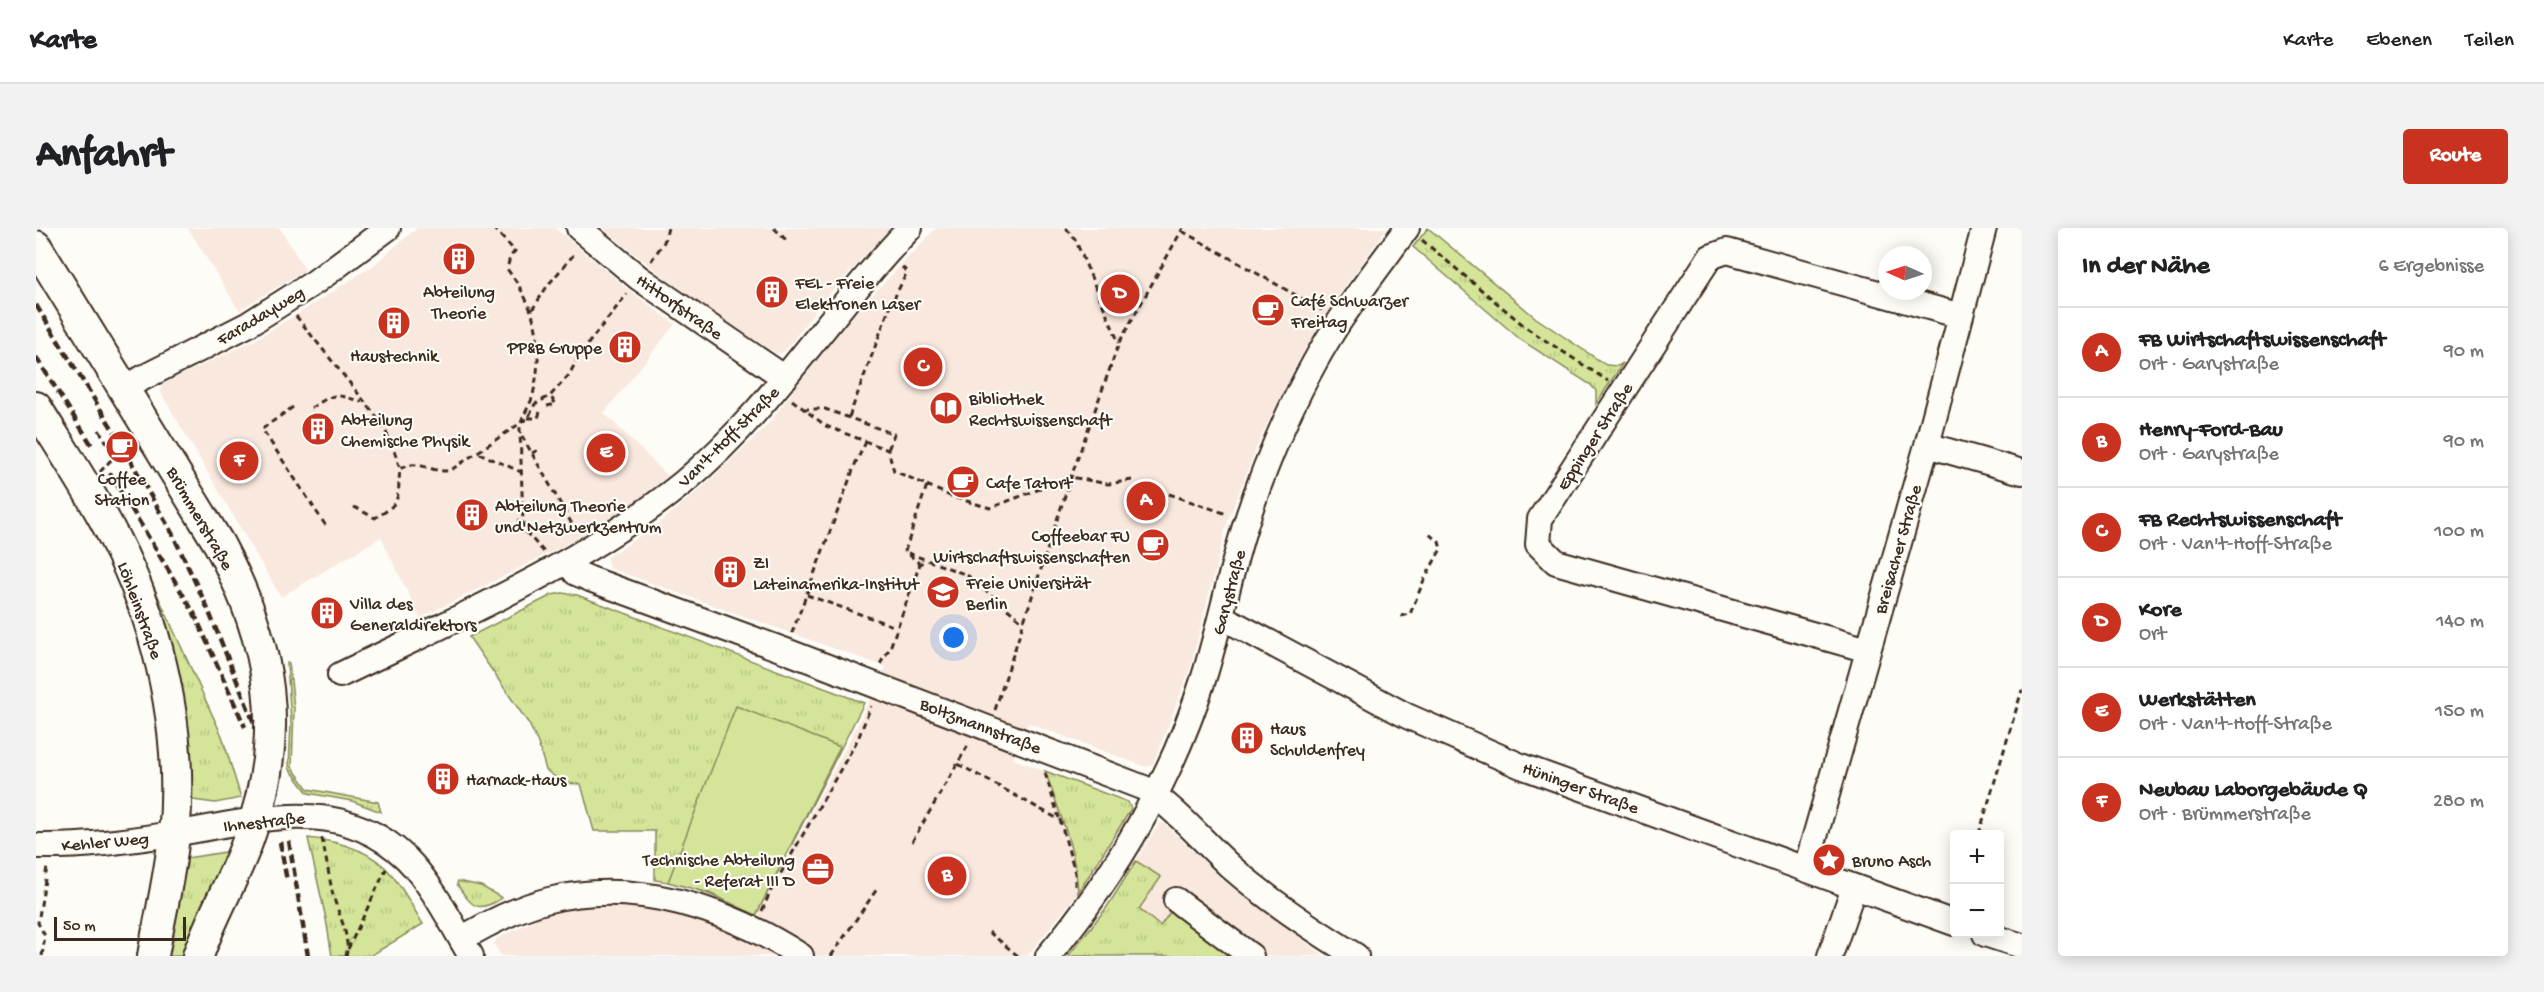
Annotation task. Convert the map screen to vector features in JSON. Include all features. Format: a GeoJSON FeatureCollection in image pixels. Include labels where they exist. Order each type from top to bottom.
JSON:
{"type":"FeatureCollection","features":[{"type":"Feature","properties":{"kind":"main road","name":"Brümmerstraße"},"geometry":{"type":"LineString","coordinates":[[36,246],[229,563],[249,609],[264,655],[269,692],[269,748],[264,788],[256,819],[198,956]]}},
{"type":"Feature","properties":{"kind":"main road","name":"Löhleinstraße"},"geometry":{"type":"LineString","coordinates":[[36,407],[45,440],[107,526],[128,567],[153,635],[164,678],[172,730],[175,787],[174,834],[153,956]]}},
{"type":"Feature","properties":{"kind":"street","name":"Faradayweg"},"geometry":{"type":"LineString","coordinates":[[123,388],[247,325],[315,282],[388,228]]}},
{"type":"Feature","properties":{"kind":"street","name":"Hittorfstraße"},"geometry":{"type":"LineString","coordinates":[[579,228],[639,278],[785,387]]}},
{"type":"Feature","properties":{"kind":"street","name":"Van't-Hoff-Straße"},"geometry":{"type":"LineString","coordinates":[[340,675],[623,527],[684,482],[785,387],[819,332],[909,228]]}},
{"type":"Feature","properties":{"kind":"street","name":"Breisacher Straße"},"geometry":{"type":"LineString","coordinates":[[1806,868],[1927,446],[1984,228]]}},
{"type":"Feature","properties":{"kind":"street","name":"Garystraße"},"geometry":{"type":"LineString","coordinates":[[1048,956],[1076,923],[1123,852],[1156,796],[1203,679],[1222,617],[1246,521],[1290,413],[1340,320],[1413,232]]}},
{"type":"Feature","properties":{"kind":"street","name":"Eppinger Straße"},"geometry":{"type":"LineString","coordinates":[[1868,650],[1556,562],[1538,544],[1540,519],[1710,257],[1726,251],[1961,316]]}},
{"type":"Feature","properties":{"kind":"street"},"geometry":{"type":"LineString","coordinates":[[1927,446],[2022,471]]}},
{"type":"Feature","properties":{"kind":"street","name":"Boltzmannstraße"},"geometry":{"type":"LineString","coordinates":[[558,561],[590,579],[980,724],[1144,788],[1167,803],[1239,874],[1322,947],[1356,956]]}},
{"type":"Feature","properties":{"kind":"street","name":"Hüninger Straße"},"geometry":{"type":"LineString","coordinates":[[1222,617],[1407,716],[1521,766],[1950,922]]}},
{"type":"Feature","properties":{"kind":"street","name":"Ihnestraße"},"geometry":{"type":"LineString","coordinates":[[174,834],[256,819],[316,816],[348,822],[380,837],[418,871],[466,947]]}},
{"type":"Feature","properties":{"kind":"street","name":"Kehler Weg"},"geometry":{"type":"LineString","coordinates":[[42,853],[174,834]]}},
{"type":"Feature","properties":{"kind":"street"},"geometry":{"type":"LineString","coordinates":[[1830,956],[1854,886]]}},
{"type":"Feature","properties":{"kind":"street"},"geometry":{"type":"LineString","coordinates":[[466,947],[512,913],[550,900],[590,893],[631,894],[675,900],[715,913],[753,929],[801,956]]}},
{"type":"Feature","properties":{"kind":"street"},"geometry":{"type":"LineString","coordinates":[[1176,900],[1251,956]]}},
{"type":"Feature","properties":{"kind":"street"},"geometry":{"type":"LineString","coordinates":[[1999,938],[2022,946]]}},
{"type":"Feature","properties":{"kind":"path"},"geometry":{"type":"LineString","coordinates":[[493,228],[515,251],[510,257],[507,269],[520,286],[532,310],[537,330],[538,359],[533,398],[522,421],[521,435],[525,531],[558,561]]}},
{"type":"Feature","properties":{"kind":"path"},"geometry":{"type":"LineString","coordinates":[[646,267],[664,242],[668,228]]}},
{"type":"Feature","properties":{"kind":"path"},"geometry":{"type":"LineString","coordinates":[[774,228],[786,240]]}},
{"type":"Feature","properties":{"kind":"path"},"geometry":{"type":"LineString","coordinates":[[1066,228],[1076,239],[1119,343]]}},
{"type":"Feature","properties":{"kind":"path"},"geometry":{"type":"LineString","coordinates":[[993,714],[1071,477],[1119,343],[1183,230],[1329,314]]}},
{"type":"Feature","properties":{"kind":"path"},"geometry":{"type":"LineString","coordinates":[[1413,232],[1528,328],[1613,385]]}},
{"type":"Feature","properties":{"kind":"path"},"geometry":{"type":"LineString","coordinates":[[532,310],[548,285],[576,253]]}},
{"type":"Feature","properties":{"kind":"path"},"geometry":{"type":"LineString","coordinates":[[849,417],[889,309],[907,272],[895,262]]}},
{"type":"Feature","properties":{"kind":"path"},"geometry":{"type":"LineString","coordinates":[[528,418],[535,404],[550,396],[569,375],[580,354],[632,288]]}},
{"type":"Feature","properties":{"kind":"path"},"geometry":{"type":"LineString","coordinates":[[292,311],[344,374],[363,403],[381,422],[392,444],[400,469],[398,501],[392,508],[375,518],[354,507]]}},
{"type":"Feature","properties":{"kind":"path"},"geometry":{"type":"LineString","coordinates":[[785,387],[803,409],[826,426],[888,450]]}},
{"type":"Feature","properties":{"kind":"path"},"geometry":{"type":"LineString","coordinates":[[311,408],[332,395],[341,395],[363,403]]}},
{"type":"Feature","properties":{"kind":"path"},"geometry":{"type":"LineString","coordinates":[[547,406],[556,404],[550,396]]}},
{"type":"Feature","properties":{"kind":"path"},"geometry":{"type":"LineString","coordinates":[[293,407],[262,429],[326,526]]}},
{"type":"Feature","properties":{"kind":"path"},"geometry":{"type":"LineString","coordinates":[[803,409],[825,409],[894,434],[888,450],[894,471],[950,496],[990,508],[1071,477],[1108,484],[1132,480]]}},
{"type":"Feature","properties":{"kind":"path"},"geometry":{"type":"LineString","coordinates":[[400,469],[416,464],[446,471],[479,453],[522,421],[528,418],[538,418],[540,412]]}},
{"type":"Feature","properties":{"kind":"path"},"geometry":{"type":"LineString","coordinates":[[99,430],[116,457]]}},
{"type":"Feature","properties":{"kind":"path"},"geometry":{"type":"LineString","coordinates":[[521,435],[572,524]]}},
{"type":"Feature","properties":{"kind":"path"},"geometry":{"type":"LineString","coordinates":[[790,638],[856,462],[866,442]]}},
{"type":"Feature","properties":{"kind":"path"},"geometry":{"type":"LineString","coordinates":[[532,453],[540,449]]}},
{"type":"Feature","properties":{"kind":"path"},"geometry":{"type":"LineString","coordinates":[[100,472],[116,457],[130,452]]}},
{"type":"Feature","properties":{"kind":"path"},"geometry":{"type":"LineString","coordinates":[[479,453],[521,472]]}},
{"type":"Feature","properties":{"kind":"path"},"geometry":{"type":"LineString","coordinates":[[905,551],[927,485]]}},
{"type":"Feature","properties":{"kind":"path"},"geometry":{"type":"LineString","coordinates":[[1169,494],[1234,516]]}},
{"type":"Feature","properties":{"kind":"path"},"geometry":{"type":"LineString","coordinates":[[517,521],[524,523]]}},
{"type":"Feature","properties":{"kind":"path"},"geometry":{"type":"LineString","coordinates":[[1401,616],[1410,614],[1424,580],[1441,549],[1439,542],[1429,534]]}},
{"type":"Feature","properties":{"kind":"path"},"geometry":{"type":"LineString","coordinates":[[905,551],[967,575],[1023,622]]}},
{"type":"Feature","properties":{"kind":"path"},"geometry":{"type":"LineString","coordinates":[[905,551],[920,564]]}},
{"type":"Feature","properties":{"kind":"path"},"geometry":{"type":"LineString","coordinates":[[876,670],[890,648],[920,564],[925,560]]}},
{"type":"Feature","properties":{"kind":"path"},"geometry":{"type":"LineString","coordinates":[[807,595],[896,627]]}},
{"type":"Feature","properties":{"kind":"path"},"geometry":{"type":"LineString","coordinates":[[1980,830],[2022,690]]}},
{"type":"Feature","properties":{"kind":"path"},"geometry":{"type":"LineString","coordinates":[[759,919],[770,892],[858,739],[873,703]]}},
{"type":"Feature","properties":{"kind":"path"},"geometry":{"type":"LineString","coordinates":[[912,842],[972,737]]}},
{"type":"Feature","properties":{"kind":"path"},"geometry":{"type":"LineString","coordinates":[[958,764],[1060,820]]}},
{"type":"Feature","properties":{"kind":"path"},"geometry":{"type":"LineString","coordinates":[[1043,765],[1075,873],[1075,892]]}},
{"type":"Feature","properties":{"kind":"path"},"geometry":{"type":"LineString","coordinates":[[322,835],[333,896],[342,920],[348,949]]}},
{"type":"Feature","properties":{"kind":"path"},"geometry":{"type":"LineString","coordinates":[[42,853],[38,923],[45,936],[42,956]]}},
{"type":"Feature","properties":{"kind":"path"},"geometry":{"type":"LineString","coordinates":[[346,956],[387,866]]}},
{"type":"Feature","properties":{"kind":"path"},"geometry":{"type":"LineString","coordinates":[[831,956],[877,889]]}},
{"type":"Feature","properties":{"kind":"path"},"geometry":{"type":"LineString","coordinates":[[988,932],[1018,956]]}},
{"type":"Feature","properties":{"kind":"shaded area"},"geometry":{"type":"Polygon","coordinates":[[[188,228],[280,228],[305,270],[239,310],[188,228]]]}},
{"type":"Feature","properties":{"kind":"shaded area"},"geometry":{"type":"Polygon","coordinates":[[[417,228],[555,228],[625,287],[675,324],[604,413],[668,476],[631,505],[561,547],[420,618],[381,537],[281,597],[160,391],[163,384],[253,341],[304,310],[374,265],[417,228]]]}},
{"type":"Feature","properties":{"kind":"shaded area"},"geometry":{"type":"Polygon","coordinates":[[[603,228],[890,228],[822,302],[784,352],[777,354],[713,313],[603,228]]]}},
{"type":"Feature","properties":{"kind":"shaded area","name":"Freie Universität Berlin"},"geometry":{"type":"Polygon","coordinates":[[[936,228],[1387,228],[1339,295],[1298,361],[1259,441],[1227,523],[1190,669],[1153,764],[1146,767],[1028,723],[1013,759],[1128,802],[1131,809],[1116,836],[1082,888],[1027,956],[502,956],[494,945],[496,939],[535,920],[539,913],[578,904],[616,902],[678,911],[746,936],[886,667],[609,568],[607,558],[663,520],[703,487],[767,426],[834,336],[936,228]]]}},
{"type":"Feature","properties":{"kind":"shaded area"},"geometry":{"type":"Polygon","coordinates":[[[1164,823],[1222,879],[1324,956],[1068,956],[1107,907],[1159,824],[1164,823]]]}},
{"type":"Feature","properties":{"kind":"green space"},"geometry":{"type":"Polygon","coordinates":[[[1428,228],[1536,318],[1606,365],[1618,366],[1623,363],[1596,404],[1596,391],[1591,385],[1521,340],[1413,247],[1428,228]]]}},
{"type":"Feature","properties":{"kind":"green space"},"geometry":{"type":"Polygon","coordinates":[[[143,572],[147,572],[222,736],[241,798],[215,803],[186,799],[143,572]]]}},
{"type":"Feature","properties":{"kind":"green space"},"geometry":{"type":"Polygon","coordinates":[[[562,593],[577,595],[864,703],[756,915],[694,889],[655,880],[655,831],[594,831],[581,784],[563,783],[546,770],[538,743],[529,724],[469,637],[552,595],[562,593]]]}},
{"type":"Feature","properties":{"kind":"green space"},"geometry":{"type":"Polygon","coordinates":[[[287,663],[289,663],[294,708],[292,767],[308,789],[378,802],[381,812],[352,801],[308,793],[289,768],[291,723],[287,663]]]}},
{"type":"Feature","properties":{"kind":"green space"},"geometry":{"type":"Polygon","coordinates":[[[736,706],[840,747],[756,915],[709,893],[668,882],[736,706]]]}},
{"type":"Feature","properties":{"kind":"green space"},"geometry":{"type":"Polygon","coordinates":[[[1045,771],[1128,802],[1131,809],[1078,893],[1070,846],[1045,771]]]}},
{"type":"Feature","properties":{"kind":"green space"},"geometry":{"type":"Polygon","coordinates":[[[308,838],[342,844],[375,859],[392,875],[423,924],[370,956],[332,956],[308,838]]]}},
{"type":"Feature","properties":{"kind":"green space"},"geometry":{"type":"Polygon","coordinates":[[[232,851],[187,956],[164,956],[181,859],[232,851]]]}},
{"type":"Feature","properties":{"kind":"green space"},"geometry":{"type":"Polygon","coordinates":[[[1136,861],[1161,877],[1139,909],[1160,926],[1171,911],[1191,913],[1236,947],[1229,956],[1068,956],[1107,907],[1136,861]]]}},
{"type":"Feature","properties":{"kind":"green space"},"geometry":{"type":"Polygon","coordinates":[[[458,881],[481,886],[502,898],[487,906],[476,906],[462,892],[457,884],[458,881]]]}},
{"type":"Feature","properties":{"kind":"railway"},"geometry":{"type":"LineString","coordinates":[[36,305],[115,433]]}},
{"type":"Feature","properties":{"kind":"railway"},"geometry":{"type":"LineString","coordinates":[[36,357],[93,447]]}},
{"type":"Feature","properties":{"kind":"railway"},"geometry":{"type":"LineString","coordinates":[[129,458],[172,533],[207,607],[254,723]]}},
{"type":"Feature","properties":{"kind":"railway"},"geometry":{"type":"LineString","coordinates":[[110,473],[194,613],[245,727]]}},
{"type":"Feature","properties":{"kind":"railway"},"geometry":{"type":"LineString","coordinates":[[289,841],[308,956]]}},
{"type":"Feature","properties":{"kind":"railway"},"geometry":{"type":"LineString","coordinates":[[280,842],[287,881]]}},
{"type":"Feature","properties":{"kind":"place","name":"Abteilung Theorie"},"geometry":{"type":"Point","coordinates":[459,259]}},
{"type":"Feature","properties":{"kind":"place","name":"FEL - Freie Elektronen Laser"},"geometry":{"type":"Point","coordinates":[772,292]}},
{"type":"Feature","properties":{"kind":"place","name":"Kore"},"geometry":{"type":"Point","coordinates":[1120,294]}},
{"type":"Feature","properties":{"kind":"place","name":"Café Schwarzer Freitag"},"geometry":{"type":"Point","coordinates":[1268,310]}},
{"type":"Feature","properties":{"kind":"place","name":"Haustechnik"},"geometry":{"type":"Point","coordinates":[394,323]}},
{"type":"Feature","properties":{"kind":"place","name":"PP&B Gruppe"},"geometry":{"type":"Point","coordinates":[625,347]}},
{"type":"Feature","properties":{"kind":"place","name":"FB Rechtswissenschaft"},"geometry":{"type":"Point","coordinates":[923,367]}},
{"type":"Feature","properties":{"kind":"place","name":"Bibliothek Rechtswissenschaft"},"geometry":{"type":"Point","coordinates":[946,408]}},
{"type":"Feature","properties":{"kind":"place","name":"Abteilung Chemische Physik"},"geometry":{"type":"Point","coordinates":[318,429]}},
{"type":"Feature","properties":{"kind":"place","name":"Coffee Station"},"geometry":{"type":"Point","coordinates":[122,447]}},
{"type":"Feature","properties":{"kind":"place","name":"Werkstätten"},"geometry":{"type":"Point","coordinates":[606,453]}},
{"type":"Feature","properties":{"kind":"place","name":"Neubau Laborgebäude Q"},"geometry":{"type":"Point","coordinates":[239,461]}},
{"type":"Feature","properties":{"kind":"place","name":"Cafe Tatort"},"geometry":{"type":"Point","coordinates":[963,482]}},
{"type":"Feature","properties":{"kind":"place","name":"FB Wirtschaftswissenschaft"},"geometry":{"type":"Point","coordinates":[1146,501]}},
{"type":"Feature","properties":{"kind":"place","name":"Abteilung Theorie und Netzwerkzentrum"},"geometry":{"type":"Point","coordinates":[472,515]}},
{"type":"Feature","properties":{"kind":"place","name":"Coffeebar FU Wirtschaftswissenschaften"},"geometry":{"type":"Point","coordinates":[1153,545]}},
{"type":"Feature","properties":{"kind":"place","name":"ZI Lateinamerika-Institut"},"geometry":{"type":"Point","coordinates":[730,572]}},
{"type":"Feature","properties":{"kind":"place","name":"Freie Universität Berlin"},"geometry":{"type":"Point","coordinates":[943,592]}},
{"type":"Feature","properties":{"kind":"place","name":"Villa des Generaldirektors"},"geometry":{"type":"Point","coordinates":[327,613]}},
{"type":"Feature","properties":{"kind":"place","name":"Haus Schuldenfrey"},"geometry":{"type":"Point","coordinates":[1247,738]}},
{"type":"Feature","properties":{"kind":"place","name":"Harnack-Haus"},"geometry":{"type":"Point","coordinates":[443,779]}},
{"type":"Feature","properties":{"kind":"place","name":"Bruno Asch"},"geometry":{"type":"Point","coordinates":[1829,860]}},
{"type":"Feature","properties":{"kind":"place","name":"Technische Abteilung - Referat III D"},"geometry":{"type":"Point","coordinates":[818,869]}},
{"type":"Feature","properties":{"kind":"place","name":"Henry-Ford-Bau"},"geometry":{"type":"Point","coordinates":[947,876]}}]}
